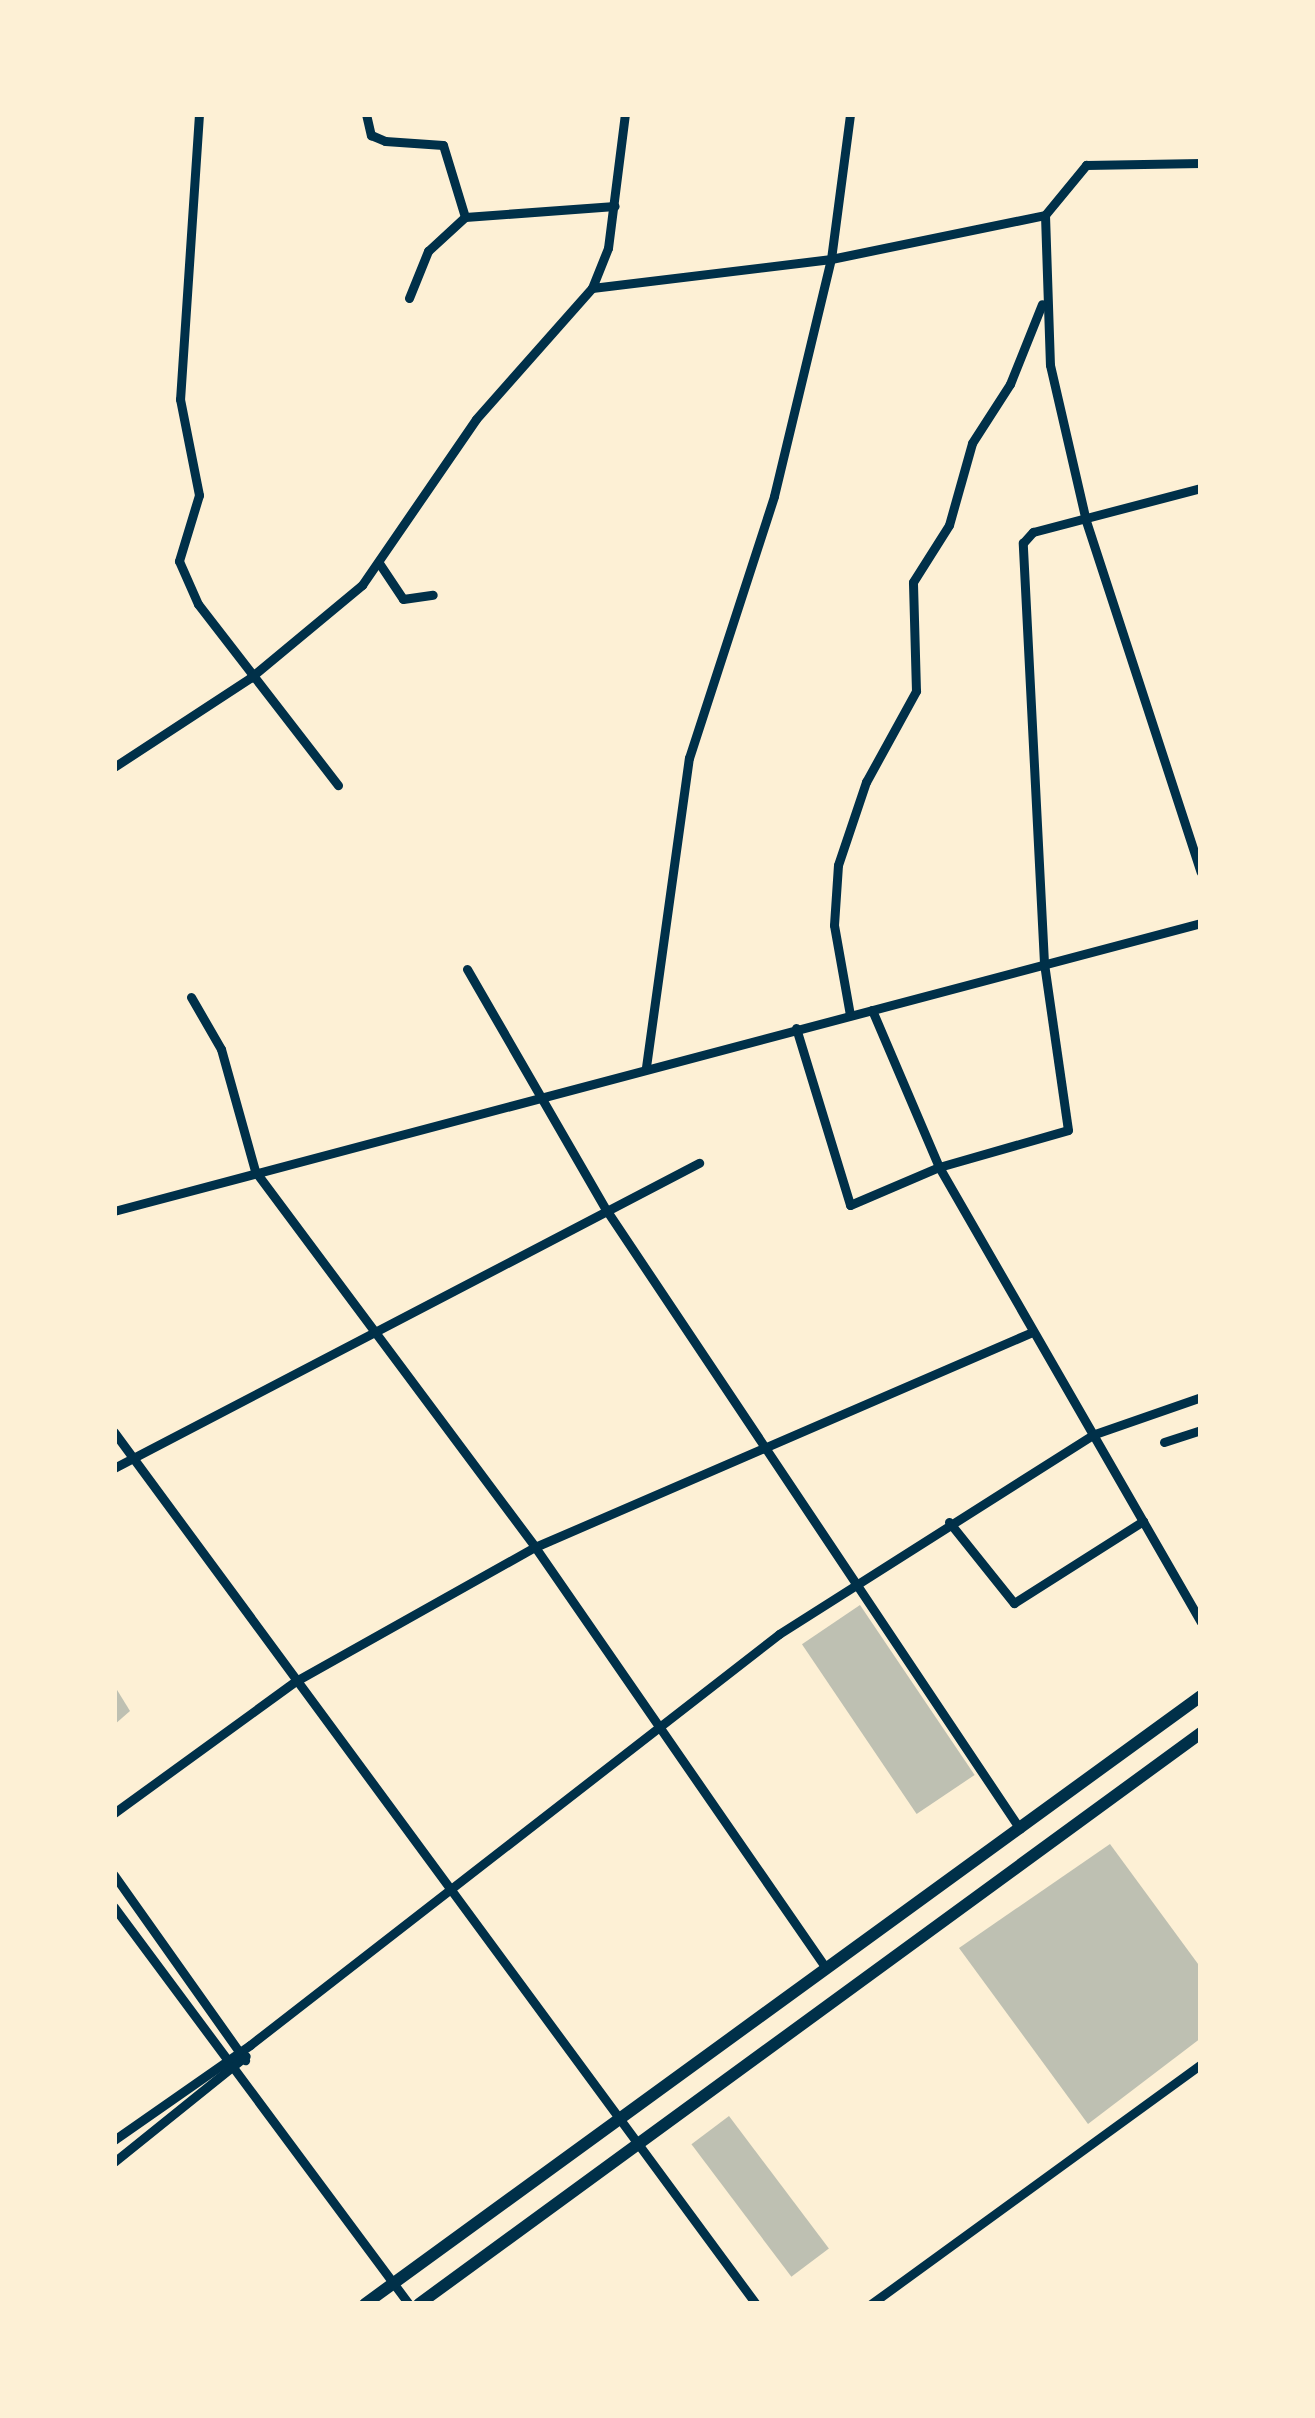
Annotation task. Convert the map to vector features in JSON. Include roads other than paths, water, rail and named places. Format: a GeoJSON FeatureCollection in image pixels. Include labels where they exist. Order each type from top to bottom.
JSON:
{"type":"FeatureCollection","features":[{"type":"Feature","properties":{"kind":"street"},"geometry":{"type":"LineString","coordinates":[[199,114],[180,399],[199,495],[179,561],[198,604],[250,678],[338,785]]}},
{"type":"Feature","properties":{"kind":"street"},"geometry":{"type":"LineString","coordinates":[[366,114],[371,135],[385,141],[443,145],[465,218]]}},
{"type":"Feature","properties":{"kind":"street"},"geometry":{"type":"LineString","coordinates":[[114,767],[250,678],[379,563],[476,419],[592,287],[615,206],[625,114]]}},
{"type":"Feature","properties":{"kind":"street"},"geometry":{"type":"LineString","coordinates":[[646,1067],[689,758],[774,496],[831,259],[850,114]]}},
{"type":"Feature","properties":{"kind":"street"},"geometry":{"type":"LineString","coordinates":[[1201,163],[1085,165],[1045,214],[1044,299],[1050,365],[1086,520],[1201,872]]}},
{"type":"Feature","properties":{"kind":"street"},"geometry":{"type":"LineString","coordinates":[[409,298],[428,251],[465,218],[615,206]]}},
{"type":"Feature","properties":{"kind":"street"},"geometry":{"type":"LineString","coordinates":[[592,287],[831,259],[1045,214]]}},
{"type":"Feature","properties":{"kind":"street"},"geometry":{"type":"LineString","coordinates":[[850,1015],[834,925],[838,866],[866,782],[916,691],[913,582],[949,525],[972,443],[1010,383],[1044,299]]}},
{"type":"Feature","properties":{"kind":"street"},"geometry":{"type":"LineString","coordinates":[[796,1028],[846,1202],[855,1205],[939,1167],[1068,1130],[1043,963],[1023,543],[1033,532],[1201,488]]}},
{"type":"Feature","properties":{"kind":"street"},"geometry":{"type":"LineString","coordinates":[[379,563],[403,599],[433,595]]}},
{"type":"Feature","properties":{"kind":"street"},"geometry":{"type":"LineString","coordinates":[[114,1211],[1201,922]]}},
{"type":"Feature","properties":{"kind":"street"},"geometry":{"type":"LineString","coordinates":[[467,969],[608,1211],[852,1585],[1020,1829]]}},
{"type":"Feature","properties":{"kind":"street"},"geometry":{"type":"LineString","coordinates":[[191,997],[221,1049],[255,1171],[536,1547],[826,1968]]}},
{"type":"Feature","properties":{"kind":"street"},"geometry":{"type":"LineString","coordinates":[[872,1010],[939,1167],[1030,1333],[1201,1622]]}},
{"type":"Feature","properties":{"kind":"street"},"geometry":{"type":"LineString","coordinates":[[114,1468],[699,1163]]}},
{"type":"Feature","properties":{"kind":"street"},"geometry":{"type":"LineString","coordinates":[[114,1813],[296,1681],[536,1547],[1030,1333]]}},
{"type":"Feature","properties":{"kind":"street"},"geometry":{"type":"LineString","coordinates":[[128,2151],[116,2139],[236,2049],[250,2045],[852,1585],[1092,1435],[1201,1397]]}},
{"type":"Feature","properties":{"kind":"street"},"geometry":{"type":"LineString","coordinates":[[1164,1442],[1201,1430]]}},
{"type":"Feature","properties":{"kind":"street"},"geometry":{"type":"LineString","coordinates":[[114,1432],[756,2304]]}},
{"type":"Feature","properties":{"kind":"street"},"geometry":{"type":"LineString","coordinates":[[949,1522],[1014,1603],[1143,1521]]}},
{"type":"Feature","properties":{"kind":"street"},"geometry":{"type":"LineString","coordinates":[[364,2304],[1201,1696]]}},
{"type":"Feature","properties":{"kind":"street"},"geometry":{"type":"LineString","coordinates":[[419,2304],[1201,1733]]}},
{"type":"Feature","properties":{"kind":"street"},"geometry":{"type":"LineString","coordinates":[[114,1875],[244,2060]]}},
{"type":"Feature","properties":{"kind":"street"},"geometry":{"type":"LineString","coordinates":[[114,1906],[409,2304]]}},
{"type":"Feature","properties":{"kind":"street"},"geometry":{"type":"LineString","coordinates":[[114,2162],[244,2060],[250,2045]]}},
{"type":"Feature","properties":{"kind":"street"},"geometry":{"type":"LineString","coordinates":[[872,2304],[1201,2064]]}}]}
